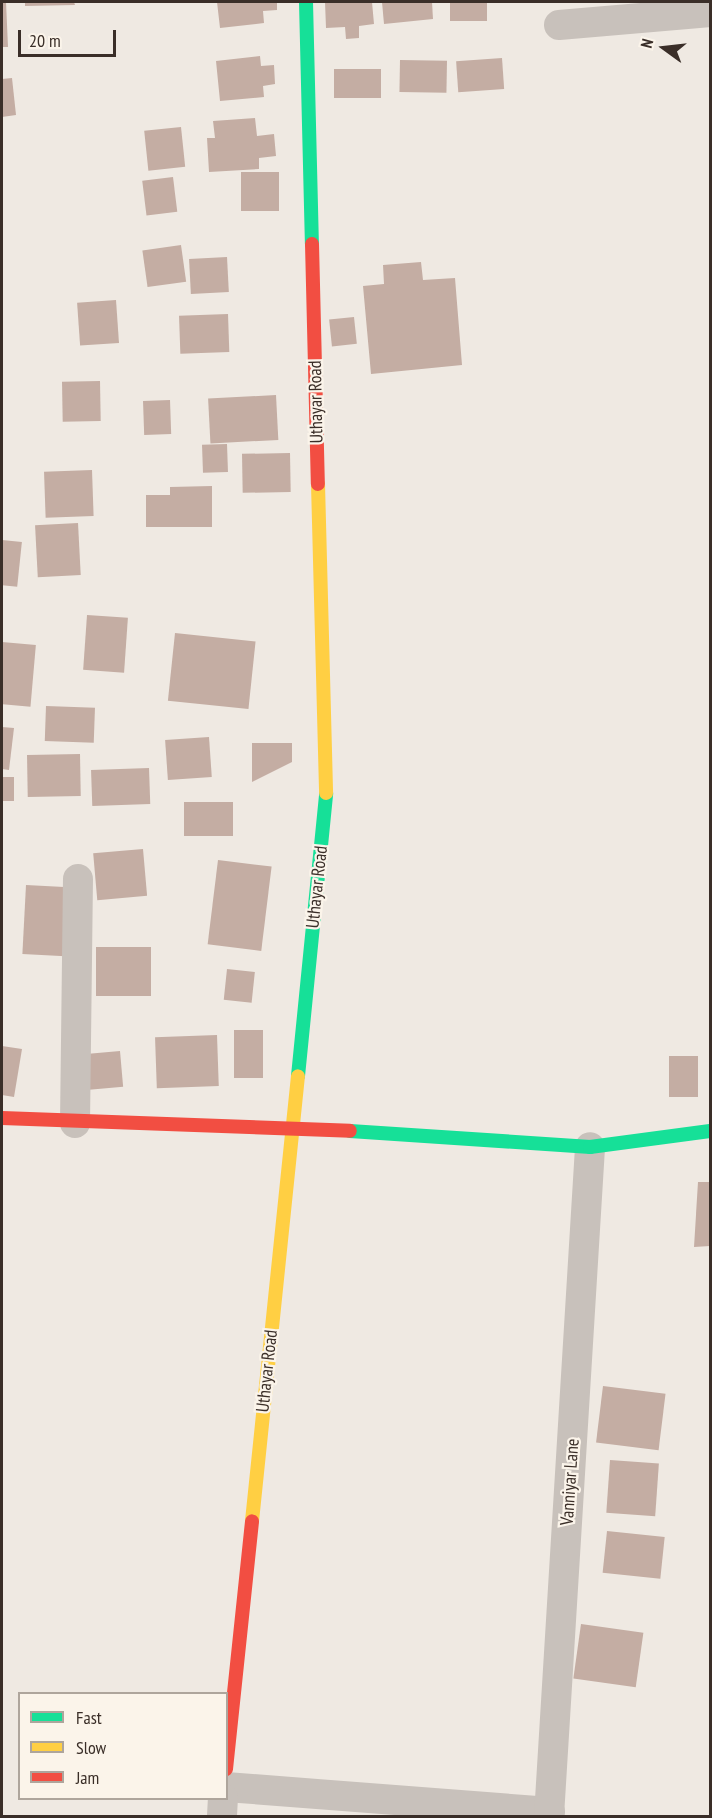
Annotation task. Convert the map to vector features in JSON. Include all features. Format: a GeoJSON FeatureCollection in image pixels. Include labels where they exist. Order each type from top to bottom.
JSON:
{"type":"FeatureCollection","features":[{"type":"Feature","properties":{"kind":"street","name":"Uthayar Road"},"geometry":{"type":"LineString","coordinates":[[228,1750],[326,807],[306,2]]}},
{"type":"Feature","properties":{"kind":"street"},"geometry":{"type":"LineString","coordinates":[[559,25],[711,12]]}},
{"type":"Feature","properties":{"kind":"street"},"geometry":{"type":"LineString","coordinates":[[75,1123],[78,879]]}},
{"type":"Feature","properties":{"kind":"street"},"geometry":{"type":"LineString","coordinates":[[2,1118],[75,1123],[292,1126],[590,1147],[711,1131]]}},
{"type":"Feature","properties":{"kind":"street","name":"Vanniyar Lane"},"geometry":{"type":"LineString","coordinates":[[549,1814],[590,1147]]}},
{"type":"Feature","properties":{"kind":"street"},"geometry":{"type":"LineString","coordinates":[[228,1787],[549,1814]]}},
{"type":"Feature","properties":{"kind":"street"},"geometry":{"type":"LineString","coordinates":[[222,1816],[224,1800]]}},
{"type":"Feature","properties":{"kind":"building"},"geometry":{"type":"Polygon","coordinates":[[[2,2],[6,2],[8,47],[2,47],[2,2]]]}},
{"type":"Feature","properties":{"kind":"building"},"geometry":{"type":"Polygon","coordinates":[[[25,2],[74,2],[75,5],[25,6],[25,2]]]}},
{"type":"Feature","properties":{"kind":"building"},"geometry":{"type":"Polygon","coordinates":[[[217,2],[277,2],[277,10],[263,11],[264,23],[220,28],[217,2]]]}},
{"type":"Feature","properties":{"kind":"building"},"geometry":{"type":"Polygon","coordinates":[[[325,2],[372,2],[374,24],[359,26],[359,38],[346,39],[345,27],[326,28],[325,2]]]}},
{"type":"Feature","properties":{"kind":"building"},"geometry":{"type":"Polygon","coordinates":[[[382,2],[432,2],[433,19],[384,24],[382,2]]]}},
{"type":"Feature","properties":{"kind":"building"},"geometry":{"type":"Polygon","coordinates":[[[450,2],[487,2],[487,21],[450,21],[450,2]]]}},
{"type":"Feature","properties":{"kind":"building"},"geometry":{"type":"Polygon","coordinates":[[[260,56],[261,66],[274,65],[275,84],[263,86],[264,97],[220,101],[216,61],[260,56]]]}},
{"type":"Feature","properties":{"kind":"building"},"geometry":{"type":"Polygon","coordinates":[[[502,58],[504,89],[458,92],[456,61],[502,58]]]}},
{"type":"Feature","properties":{"kind":"building"},"geometry":{"type":"Polygon","coordinates":[[[400,60],[447,61],[446,93],[399,92],[400,60]]]}},
{"type":"Feature","properties":{"kind":"building"},"geometry":{"type":"Polygon","coordinates":[[[334,69],[381,69],[381,98],[334,98],[334,69]]]}},
{"type":"Feature","properties":{"kind":"building"},"geometry":{"type":"Polygon","coordinates":[[[12,78],[16,115],[2,117],[2,79],[12,78]]]}},
{"type":"Feature","properties":{"kind":"building"},"geometry":{"type":"Polygon","coordinates":[[[255,118],[257,136],[274,134],[276,156],[259,158],[259,169],[209,172],[207,138],[215,138],[213,121],[255,118]]]}},
{"type":"Feature","properties":{"kind":"building"},"geometry":{"type":"Polygon","coordinates":[[[181,127],[185,167],[148,171],[144,131],[181,127]]]}},
{"type":"Feature","properties":{"kind":"building"},"geometry":{"type":"Polygon","coordinates":[[[241,172],[279,172],[279,211],[241,211],[241,172]]]}},
{"type":"Feature","properties":{"kind":"building"},"geometry":{"type":"Polygon","coordinates":[[[173,177],[177,212],[146,216],[142,181],[173,177]]]}},
{"type":"Feature","properties":{"kind":"building"},"geometry":{"type":"Polygon","coordinates":[[[181,245],[186,282],[148,287],[142,250],[181,245]]]}},
{"type":"Feature","properties":{"kind":"building"},"geometry":{"type":"Polygon","coordinates":[[[227,257],[229,292],[191,294],[189,259],[227,257]]]}},
{"type":"Feature","properties":{"kind":"building"},"geometry":{"type":"Polygon","coordinates":[[[421,262],[423,280],[455,278],[462,365],[371,374],[363,286],[384,284],[383,265],[421,262]]]}},
{"type":"Feature","properties":{"kind":"building"},"geometry":{"type":"Polygon","coordinates":[[[116,300],[119,343],[80,346],[77,303],[116,300]]]}},
{"type":"Feature","properties":{"kind":"building"},"geometry":{"type":"Polygon","coordinates":[[[228,314],[229,352],[180,354],[179,316],[228,314]]]}},
{"type":"Feature","properties":{"kind":"building"},"geometry":{"type":"Polygon","coordinates":[[[354,317],[357,344],[332,346],[329,320],[354,317]]]}},
{"type":"Feature","properties":{"kind":"building"},"geometry":{"type":"Polygon","coordinates":[[[100,381],[101,421],[63,422],[62,382],[100,381]]]}},
{"type":"Feature","properties":{"kind":"building"},"geometry":{"type":"Polygon","coordinates":[[[276,395],[278,440],[210,443],[208,399],[276,395]]]}},
{"type":"Feature","properties":{"kind":"building"},"geometry":{"type":"Polygon","coordinates":[[[170,400],[171,434],[144,435],[143,401],[170,400]]]}},
{"type":"Feature","properties":{"kind":"building"},"geometry":{"type":"Polygon","coordinates":[[[227,444],[228,472],[203,473],[202,445],[227,444]]]}},
{"type":"Feature","properties":{"kind":"building"},"geometry":{"type":"Polygon","coordinates":[[[290,453],[291,492],[243,493],[242,454],[290,453]]]}},
{"type":"Feature","properties":{"kind":"building"},"geometry":{"type":"Polygon","coordinates":[[[92,470],[94,516],[46,518],[44,472],[92,470]]]}},
{"type":"Feature","properties":{"kind":"building"},"geometry":{"type":"Polygon","coordinates":[[[212,486],[212,527],[146,527],[146,495],[170,495],[170,487],[212,486]]]}},
{"type":"Feature","properties":{"kind":"building"},"geometry":{"type":"Polygon","coordinates":[[[78,523],[81,575],[38,577],[35,525],[78,523]]]}},
{"type":"Feature","properties":{"kind":"building"},"geometry":{"type":"Polygon","coordinates":[[[2,540],[22,542],[17,587],[2,585],[2,540]]]}},
{"type":"Feature","properties":{"kind":"building"},"geometry":{"type":"Polygon","coordinates":[[[87,615],[128,618],[124,673],[83,670],[87,615]]]}},
{"type":"Feature","properties":{"kind":"building"},"geometry":{"type":"Polygon","coordinates":[[[175,633],[256,641],[248,709],[168,701],[175,633]]]}},
{"type":"Feature","properties":{"kind":"building"},"geometry":{"type":"Polygon","coordinates":[[[2,642],[36,645],[30,707],[2,704],[2,642]]]}},
{"type":"Feature","properties":{"kind":"building"},"geometry":{"type":"Polygon","coordinates":[[[46,706],[95,708],[94,743],[45,741],[46,706]]]}},
{"type":"Feature","properties":{"kind":"building"},"geometry":{"type":"Polygon","coordinates":[[[2,727],[14,728],[9,770],[2,769],[2,727]]]}},
{"type":"Feature","properties":{"kind":"building"},"geometry":{"type":"Polygon","coordinates":[[[209,737],[212,777],[168,780],[165,740],[209,737]]]}},
{"type":"Feature","properties":{"kind":"building"},"geometry":{"type":"Polygon","coordinates":[[[252,743],[292,743],[292,762],[252,782],[252,743]]]}},
{"type":"Feature","properties":{"kind":"building"},"geometry":{"type":"Polygon","coordinates":[[[80,754],[81,796],[28,797],[27,755],[80,754]]]}},
{"type":"Feature","properties":{"kind":"building"},"geometry":{"type":"Polygon","coordinates":[[[149,768],[150,804],[92,806],[91,770],[149,768]]]}},
{"type":"Feature","properties":{"kind":"building"},"geometry":{"type":"Polygon","coordinates":[[[2,777],[14,777],[14,801],[2,801],[2,777]]]}},
{"type":"Feature","properties":{"kind":"building"},"geometry":{"type":"Polygon","coordinates":[[[184,802],[233,802],[233,836],[184,836],[184,802]]]}},
{"type":"Feature","properties":{"kind":"building"},"geometry":{"type":"Polygon","coordinates":[[[143,849],[147,896],[97,900],[93,853],[143,849]]]}},
{"type":"Feature","properties":{"kind":"building"},"geometry":{"type":"Polygon","coordinates":[[[218,860],[272,867],[261,951],[208,944],[218,860]]]}},
{"type":"Feature","properties":{"kind":"building"},"geometry":{"type":"Polygon","coordinates":[[[26,885],[69,887],[65,956],[22,954],[26,885]]]}},
{"type":"Feature","properties":{"kind":"building"},"geometry":{"type":"Polygon","coordinates":[[[96,947],[151,947],[151,996],[96,996],[96,947]]]}},
{"type":"Feature","properties":{"kind":"building"},"geometry":{"type":"Polygon","coordinates":[[[227,969],[255,972],[252,1003],[224,1000],[227,969]]]}},
{"type":"Feature","properties":{"kind":"building"},"geometry":{"type":"Polygon","coordinates":[[[234,1030],[263,1030],[263,1078],[234,1078],[234,1030]]]}},
{"type":"Feature","properties":{"kind":"building"},"geometry":{"type":"Polygon","coordinates":[[[217,1035],[219,1086],[157,1088],[155,1037],[217,1035]]]}},
{"type":"Feature","properties":{"kind":"building"},"geometry":{"type":"Polygon","coordinates":[[[2,1046],[22,1049],[14,1097],[2,1095],[2,1046]]]}},
{"type":"Feature","properties":{"kind":"building"},"geometry":{"type":"Polygon","coordinates":[[[120,1051],[123,1087],[89,1090],[86,1054],[120,1051]]]}},
{"type":"Feature","properties":{"kind":"building"},"geometry":{"type":"Polygon","coordinates":[[[669,1056],[698,1056],[698,1097],[669,1097],[669,1056]]]}},
{"type":"Feature","properties":{"kind":"building"},"geometry":{"type":"Polygon","coordinates":[[[698,1182],[710,1182],[710,1246],[694,1247],[698,1182]]]}},
{"type":"Feature","properties":{"kind":"building"},"geometry":{"type":"Polygon","coordinates":[[[603,1386],[666,1394],[659,1450],[596,1443],[603,1386]]]}},
{"type":"Feature","properties":{"kind":"building"},"geometry":{"type":"Polygon","coordinates":[[[610,1460],[659,1463],[655,1516],[606,1513],[610,1460]]]}},
{"type":"Feature","properties":{"kind":"building"},"geometry":{"type":"Polygon","coordinates":[[[607,1531],[665,1537],[660,1579],[603,1573],[607,1531]]]}},
{"type":"Feature","properties":{"kind":"building"},"geometry":{"type":"Polygon","coordinates":[[[581,1624],[643,1633],[636,1687],[573,1678],[581,1624]]]}},
{"type":"Feature","properties":{"kind":"traffic: fast"},"geometry":{"type":"LineString","coordinates":[[306,2],[312,244]]}},
{"type":"Feature","properties":{"kind":"traffic: fast"},"geometry":{"type":"LineString","coordinates":[[298,1076],[326,793]]}},
{"type":"Feature","properties":{"kind":"traffic: fast"},"geometry":{"type":"LineString","coordinates":[[350,1131],[590,1147],[710,1131]]}},
{"type":"Feature","properties":{"kind":"traffic: slow"},"geometry":{"type":"LineString","coordinates":[[318,484],[326,793]]}},
{"type":"Feature","properties":{"kind":"traffic: slow"},"geometry":{"type":"LineString","coordinates":[[252,1521],[298,1076]]}},
{"type":"Feature","properties":{"kind":"traffic: jam"},"geometry":{"type":"LineString","coordinates":[[312,244],[318,484]]}},
{"type":"Feature","properties":{"kind":"traffic: jam"},"geometry":{"type":"LineString","coordinates":[[2,1118],[350,1131]]}},
{"type":"Feature","properties":{"kind":"traffic: jam"},"geometry":{"type":"LineString","coordinates":[[228,1750],[252,1521]]}}]}
